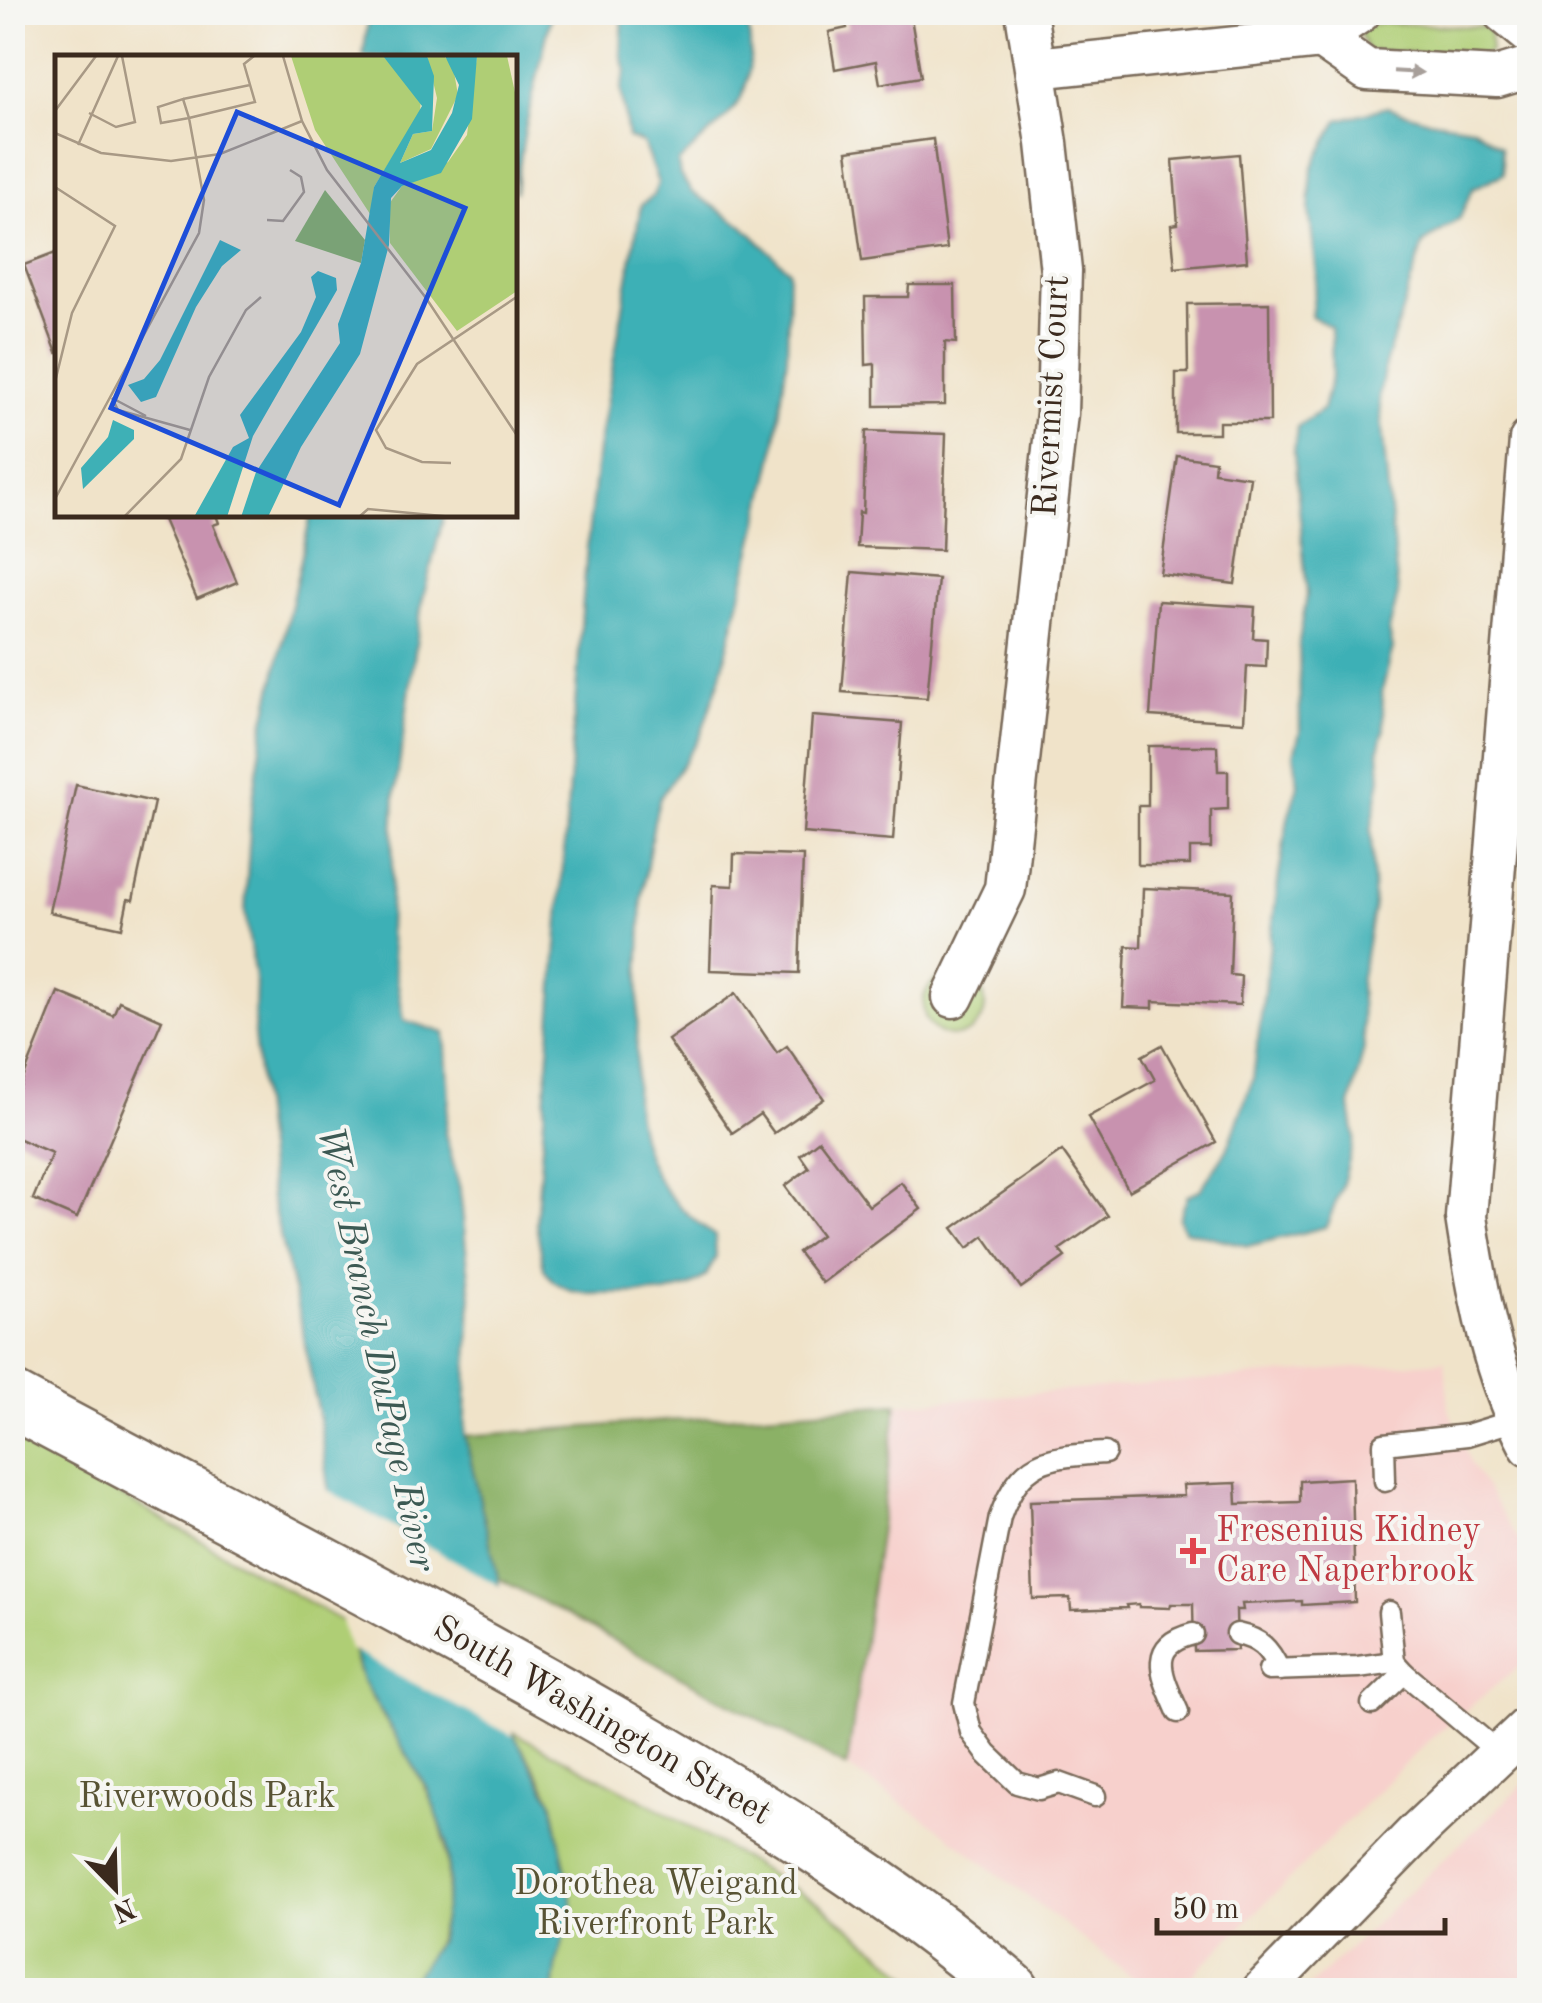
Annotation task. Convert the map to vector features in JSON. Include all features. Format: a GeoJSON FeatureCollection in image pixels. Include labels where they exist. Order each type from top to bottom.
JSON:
{"type":"FeatureCollection","features":[{"type":"Feature","properties":{"kind":"main road","name":"South Washington Street"},"geometry":{"type":"LineString","coordinates":[[12,1400],[515,1668],[766,1812],[856,1870],[954,1942],[1011,1990]]}},
{"type":"Feature","properties":{"kind":"street","name":"Rivermist Court"},"geometry":{"type":"LineString","coordinates":[[953,997],[1005,889],[1057,413],[1061,272],[1026,12]]}},
{"type":"Feature","properties":{"kind":"street"},"geometry":{"type":"LineString","coordinates":[[1036,68],[1321,38],[1360,12]]}},
{"type":"Feature","properties":{"kind":"street"},"geometry":{"type":"LineString","coordinates":[[1503,12],[1530,34]]}},
{"type":"Feature","properties":{"kind":"street"},"geometry":{"type":"LineString","coordinates":[[1321,38],[1367,70],[1497,77],[1530,67]]}},
{"type":"Feature","properties":{"kind":"street"},"geometry":{"type":"LineString","coordinates":[[1523,1433],[1479,1302],[1466,1217],[1530,440]]}},
{"type":"Feature","properties":{"kind":"street"},"geometry":{"type":"LineString","coordinates":[[1262,1990],[1530,1724]]}},
{"type":"Feature","properties":{"kind":"lane"},"geometry":{"type":"LineString","coordinates":[[1385,1481],[1384,1444],[1523,1433]]}},
{"type":"Feature","properties":{"kind":"lane"},"geometry":{"type":"LineString","coordinates":[[1095,1796],[1059,1783],[1039,1789],[1017,1783],[971,1732],[964,1702],[1000,1517],[1010,1490],[1028,1469],[1061,1456],[1105,1454]]}},
{"type":"Feature","properties":{"kind":"lane"},"geometry":{"type":"LineString","coordinates":[[1372,1704],[1399,1667],[1388,1612]]}},
{"type":"Feature","properties":{"kind":"lane"},"geometry":{"type":"LineString","coordinates":[[1178,1712],[1160,1668],[1163,1653],[1178,1638],[1194,1634]]}},
{"type":"Feature","properties":{"kind":"lane"},"geometry":{"type":"LineString","coordinates":[[1236,1634],[1252,1637],[1269,1648],[1274,1670],[1399,1667],[1498,1752]]}},
{"type":"Feature","properties":{"kind":"shaded area"},"geometry":{"type":"Polygon","coordinates":[[[1445,1361],[1449,1410],[1471,1464],[1529,1555],[1529,1658],[1428,1741],[1178,1990],[1149,1990],[934,1825],[847,1767],[897,1404],[1445,1361]]]}},
{"type":"Feature","properties":{"kind":"shaded area"},"geometry":{"type":"Polygon","coordinates":[[[1529,1779],[1529,1990],[1305,1990],[1529,1779]]]}},
{"type":"Feature","properties":{"kind":"green space"},"geometry":{"type":"Polygon","coordinates":[[[1367,25],[1484,27],[1489,31],[1491,51],[1481,56],[1368,51],[1359,32],[1367,25]]]}},
{"type":"Feature","properties":{"kind":"green space"},"geometry":{"type":"Polygon","coordinates":[[[954,974],[976,983],[985,1005],[976,1027],[954,1036],[932,1027],[923,1005],[932,983],[954,974]]]}},
{"type":"Feature","properties":{"kind":"green space"},"geometry":{"type":"Polygon","coordinates":[[[897,1404],[847,1767],[498,1578],[465,1436],[897,1404]]]}},
{"type":"Feature","properties":{"kind":"green space","name":"Riverwoods Park"},"geometry":{"type":"Polygon","coordinates":[[[12,1434],[347,1624],[361,1677],[426,1789],[445,1844],[448,1874],[443,1920],[426,1962],[406,1990],[13,1990],[12,1434]]]}},
{"type":"Feature","properties":{"kind":"green space","name":"Dorothea Weigand Riverfront Park"},"geometry":{"type":"Polygon","coordinates":[[[511,1731],[654,1806],[820,1904],[928,1990],[553,1990],[561,1897],[557,1825],[545,1786],[511,1731]]]}},
{"type":"Feature","properties":{"kind":"water"},"geometry":{"type":"Polygon","coordinates":[[[369,13],[552,13],[518,174],[518,55],[363,55],[369,13]]]}},
{"type":"Feature","properties":{"kind":"water"},"geometry":{"type":"Polygon","coordinates":[[[623,13],[744,13],[750,56],[740,100],[678,163],[680,175],[692,192],[743,226],[789,270],[787,358],[774,454],[720,679],[700,737],[660,798],[642,897],[635,1100],[638,1123],[657,1178],[681,1208],[715,1236],[716,1256],[706,1276],[688,1287],[666,1293],[590,1294],[571,1291],[553,1281],[544,1269],[536,1224],[587,546],[598,449],[641,205],[653,196],[658,183],[643,143],[628,138],[621,89],[626,71],[621,53],[623,13]]]}},
{"type":"Feature","properties":{"kind":"water"},"geometry":{"type":"Polygon","coordinates":[[[1387,107],[1429,120],[1472,127],[1501,147],[1503,174],[1472,189],[1460,218],[1423,244],[1379,396],[1398,594],[1389,631],[1393,648],[1382,691],[1381,778],[1371,831],[1374,905],[1360,983],[1364,1048],[1350,1106],[1355,1138],[1326,1227],[1248,1246],[1184,1230],[1179,1219],[1188,1195],[1200,1190],[1227,1150],[1253,1079],[1279,874],[1298,785],[1294,754],[1300,732],[1299,641],[1307,595],[1294,453],[1297,427],[1323,409],[1332,373],[1331,327],[1311,316],[1317,275],[1309,210],[1312,168],[1338,120],[1387,107]]]}},
{"type":"Feature","properties":{"kind":"water","name":"West Branch DuPage River"},"geometry":{"type":"Polygon","coordinates":[[[310,518],[443,518],[422,602],[395,795],[389,931],[404,1020],[445,1033],[449,1098],[445,1133],[460,1189],[471,1297],[465,1436],[498,1578],[511,1730],[552,1801],[573,1908],[553,1990],[406,1990],[439,1940],[449,1883],[447,1842],[428,1789],[362,1680],[343,1608],[320,1424],[301,1323],[271,1198],[254,1034],[256,985],[245,912],[251,813],[264,725],[310,518]]]}},
{"type":"Feature","properties":{"kind":"pier"},"geometry":{"type":"Polygon","coordinates":[[[323,1488],[503,1588],[513,1736],[349,1649],[338,1609],[323,1488]]]}},
{"type":"Feature","properties":{"kind":"building"},"geometry":{"type":"Polygon","coordinates":[[[844,12],[910,12],[921,77],[880,84],[876,61],[835,69],[829,32],[847,28],[844,12]]]}},
{"type":"Feature","properties":{"kind":"building"},"geometry":{"type":"Polygon","coordinates":[[[933,139],[947,249],[862,261],[847,151],[933,139]]]}},
{"type":"Feature","properties":{"kind":"building"},"geometry":{"type":"Polygon","coordinates":[[[1239,154],[1247,261],[1175,268],[1171,225],[1178,224],[1173,160],[1239,154]]]}},
{"type":"Feature","properties":{"kind":"building"},"geometry":{"type":"Polygon","coordinates":[[[55,253],[55,348],[24,265],[55,253]]]}},
{"type":"Feature","properties":{"kind":"building"},"geometry":{"type":"Polygon","coordinates":[[[909,285],[955,285],[956,343],[945,342],[945,405],[875,406],[875,364],[866,365],[865,297],[908,297],[909,285]]]}},
{"type":"Feature","properties":{"kind":"building"},"geometry":{"type":"Polygon","coordinates":[[[1269,303],[1270,422],[1219,422],[1219,433],[1176,433],[1176,373],[1188,373],[1187,304],[1269,303]]]}},
{"type":"Feature","properties":{"kind":"building"},"geometry":{"type":"Polygon","coordinates":[[[866,431],[946,434],[942,550],[857,547],[859,512],[863,513],[866,431]]]}},
{"type":"Feature","properties":{"kind":"building"},"geometry":{"type":"Polygon","coordinates":[[[1177,456],[1215,461],[1214,472],[1250,477],[1235,584],[1160,574],[1177,456]]]}},
{"type":"Feature","properties":{"kind":"building"},"geometry":{"type":"Polygon","coordinates":[[[162,518],[217,518],[219,523],[213,525],[237,582],[197,599],[162,518]]]}},
{"type":"Feature","properties":{"kind":"building"},"geometry":{"type":"Polygon","coordinates":[[[852,572],[938,579],[927,698],[842,692],[852,572]]]}},
{"type":"Feature","properties":{"kind":"building"},"geometry":{"type":"Polygon","coordinates":[[[1158,601],[1255,607],[1253,638],[1267,639],[1266,667],[1247,666],[1244,722],[1150,716],[1158,601]]]}},
{"type":"Feature","properties":{"kind":"building"},"geometry":{"type":"Polygon","coordinates":[[[812,716],[902,723],[893,840],[803,833],[812,716]]]}},
{"type":"Feature","properties":{"kind":"building"},"geometry":{"type":"Polygon","coordinates":[[[1148,746],[1217,746],[1218,771],[1228,771],[1228,809],[1211,810],[1211,848],[1190,848],[1190,865],[1138,865],[1138,806],[1148,806],[1148,746]]]}},
{"type":"Feature","properties":{"kind":"building"},"geometry":{"type":"Polygon","coordinates":[[[76,785],[154,802],[133,900],[128,899],[122,928],[49,912],[76,785]]]}},
{"type":"Feature","properties":{"kind":"building"},"geometry":{"type":"Polygon","coordinates":[[[734,854],[803,856],[799,973],[710,970],[713,885],[733,886],[734,854]]]}},
{"type":"Feature","properties":{"kind":"building"},"geometry":{"type":"Polygon","coordinates":[[[1143,888],[1233,892],[1230,975],[1241,976],[1240,1005],[1153,1001],[1153,1008],[1123,1007],[1126,946],[1141,947],[1143,888]]]}},
{"type":"Feature","properties":{"kind":"building"},"geometry":{"type":"Polygon","coordinates":[[[58,992],[113,1015],[119,1001],[162,1020],[77,1218],[33,1199],[52,1153],[12,1136],[12,1106],[58,992]]]}},
{"type":"Feature","properties":{"kind":"building"},"geometry":{"type":"Polygon","coordinates":[[[736,993],[777,1053],[787,1046],[824,1099],[774,1133],[760,1114],[732,1133],[668,1040],[736,993]]]}},
{"type":"Feature","properties":{"kind":"building"},"geometry":{"type":"Polygon","coordinates":[[[1162,1045],[1216,1142],[1129,1191],[1088,1117],[1155,1080],[1142,1056],[1162,1045]]]}},
{"type":"Feature","properties":{"kind":"building"},"geometry":{"type":"Polygon","coordinates":[[[819,1140],[869,1206],[901,1182],[921,1209],[822,1283],[798,1252],[821,1235],[785,1186],[809,1168],[800,1155],[819,1140]]]}},
{"type":"Feature","properties":{"kind":"building"},"geometry":{"type":"Polygon","coordinates":[[[1062,1151],[1108,1216],[1059,1250],[1065,1257],[1021,1288],[984,1236],[968,1248],[953,1228],[1062,1151]]]}},
{"type":"Feature","properties":{"kind":"building","name":"Fresenius Kidney Care Naperbrook"},"geometry":{"type":"Polygon","coordinates":[[[1352,1478],[1355,1602],[1242,1604],[1243,1610],[1236,1610],[1237,1650],[1194,1651],[1193,1604],[1071,1610],[1070,1598],[1033,1599],[1030,1501],[1184,1496],[1183,1485],[1236,1483],[1237,1504],[1300,1502],[1300,1481],[1352,1478]]]}},
{"type":"Feature","properties":{"kind":"place","name":"Fresenius Kidney Care Naperbrook"},"geometry":{"type":"Point","coordinates":[1193,1551]}}]}
